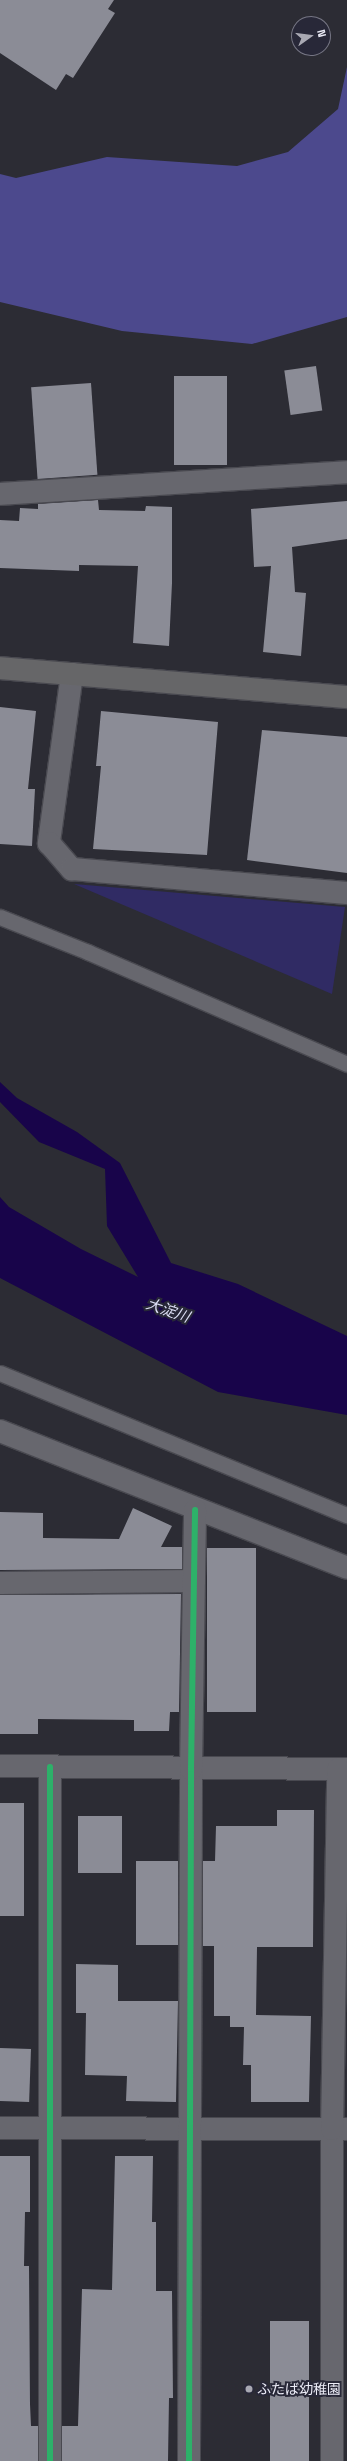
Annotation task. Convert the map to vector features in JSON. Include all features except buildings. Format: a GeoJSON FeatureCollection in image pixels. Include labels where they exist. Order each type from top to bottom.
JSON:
{"type":"FeatureCollection","features":[{"type":"Feature","properties":{"kind":"street"},"geometry":{"type":"LineString","coordinates":[[0,494],[347,472]]}},
{"type":"Feature","properties":{"kind":"street"},"geometry":{"type":"LineString","coordinates":[[0,668],[347,697]]}},
{"type":"Feature","properties":{"kind":"street"},"geometry":{"type":"LineString","coordinates":[[72,674],[49,843],[72,869],[347,893]]}},
{"type":"Feature","properties":{"kind":"street"},"geometry":{"type":"LineString","coordinates":[[0,1432],[195,1510],[347,1568]]}},
{"type":"Feature","properties":{"kind":"street"},"geometry":{"type":"LineString","coordinates":[[189,2461],[191,1768],[195,1510]]}},
{"type":"Feature","properties":{"kind":"street"},"geometry":{"type":"LineString","coordinates":[[0,1583],[194,1581]]}},
{"type":"Feature","properties":{"kind":"street"},"geometry":{"type":"LineString","coordinates":[[0,1766],[342,1769],[339,2129],[332,2461]]}},
{"type":"Feature","properties":{"kind":"street"},"geometry":{"type":"LineString","coordinates":[[50,1767],[50,2461]]}},
{"type":"Feature","properties":{"kind":"street"},"geometry":{"type":"LineString","coordinates":[[0,2128],[339,2129]]}},
{"type":"Feature","properties":{"kind":"lane"},"geometry":{"type":"LineString","coordinates":[[0,917],[88,952],[347,1064]]}},
{"type":"Feature","properties":{"kind":"lane"},"geometry":{"type":"LineString","coordinates":[[0,1373],[347,1515]]}},
{"type":"Feature","properties":{"kind":"shaded area"},"geometry":{"type":"Polygon","coordinates":[[[347,67],[347,317],[252,344],[122,331],[0,302],[0,174],[16,178],[107,157],[237,166],[288,152],[338,109],[347,67]]]}},
{"type":"Feature","properties":{"kind":"shaded area"},"geometry":{"type":"Polygon","coordinates":[[[74,884],[345,907],[332,994],[74,884]]]}},
{"type":"Feature","properties":{"kind":"water","name":"大淀川"},"geometry":{"type":"Polygon","coordinates":[[[0,1082],[17,1098],[77,1132],[120,1163],[171,1263],[238,1284],[347,1336],[347,1415],[218,1392],[0,1278],[0,1197],[9,1207],[81,1249],[138,1277],[107,1226],[105,1169],[39,1142],[0,1102],[0,1082]]]}},
{"type":"Feature","properties":{"kind":"cycle path"},"geometry":{"type":"LineString","coordinates":[[189,2461],[191,1769],[195,1510]]}},
{"type":"Feature","properties":{"kind":"cycle path"},"geometry":{"type":"LineString","coordinates":[[50,1767],[50,2461]]}},
{"type":"Feature","properties":{"kind":"place","name":"ふたば幼稚園"},"geometry":{"type":"Point","coordinates":[249,2389]}}]}
